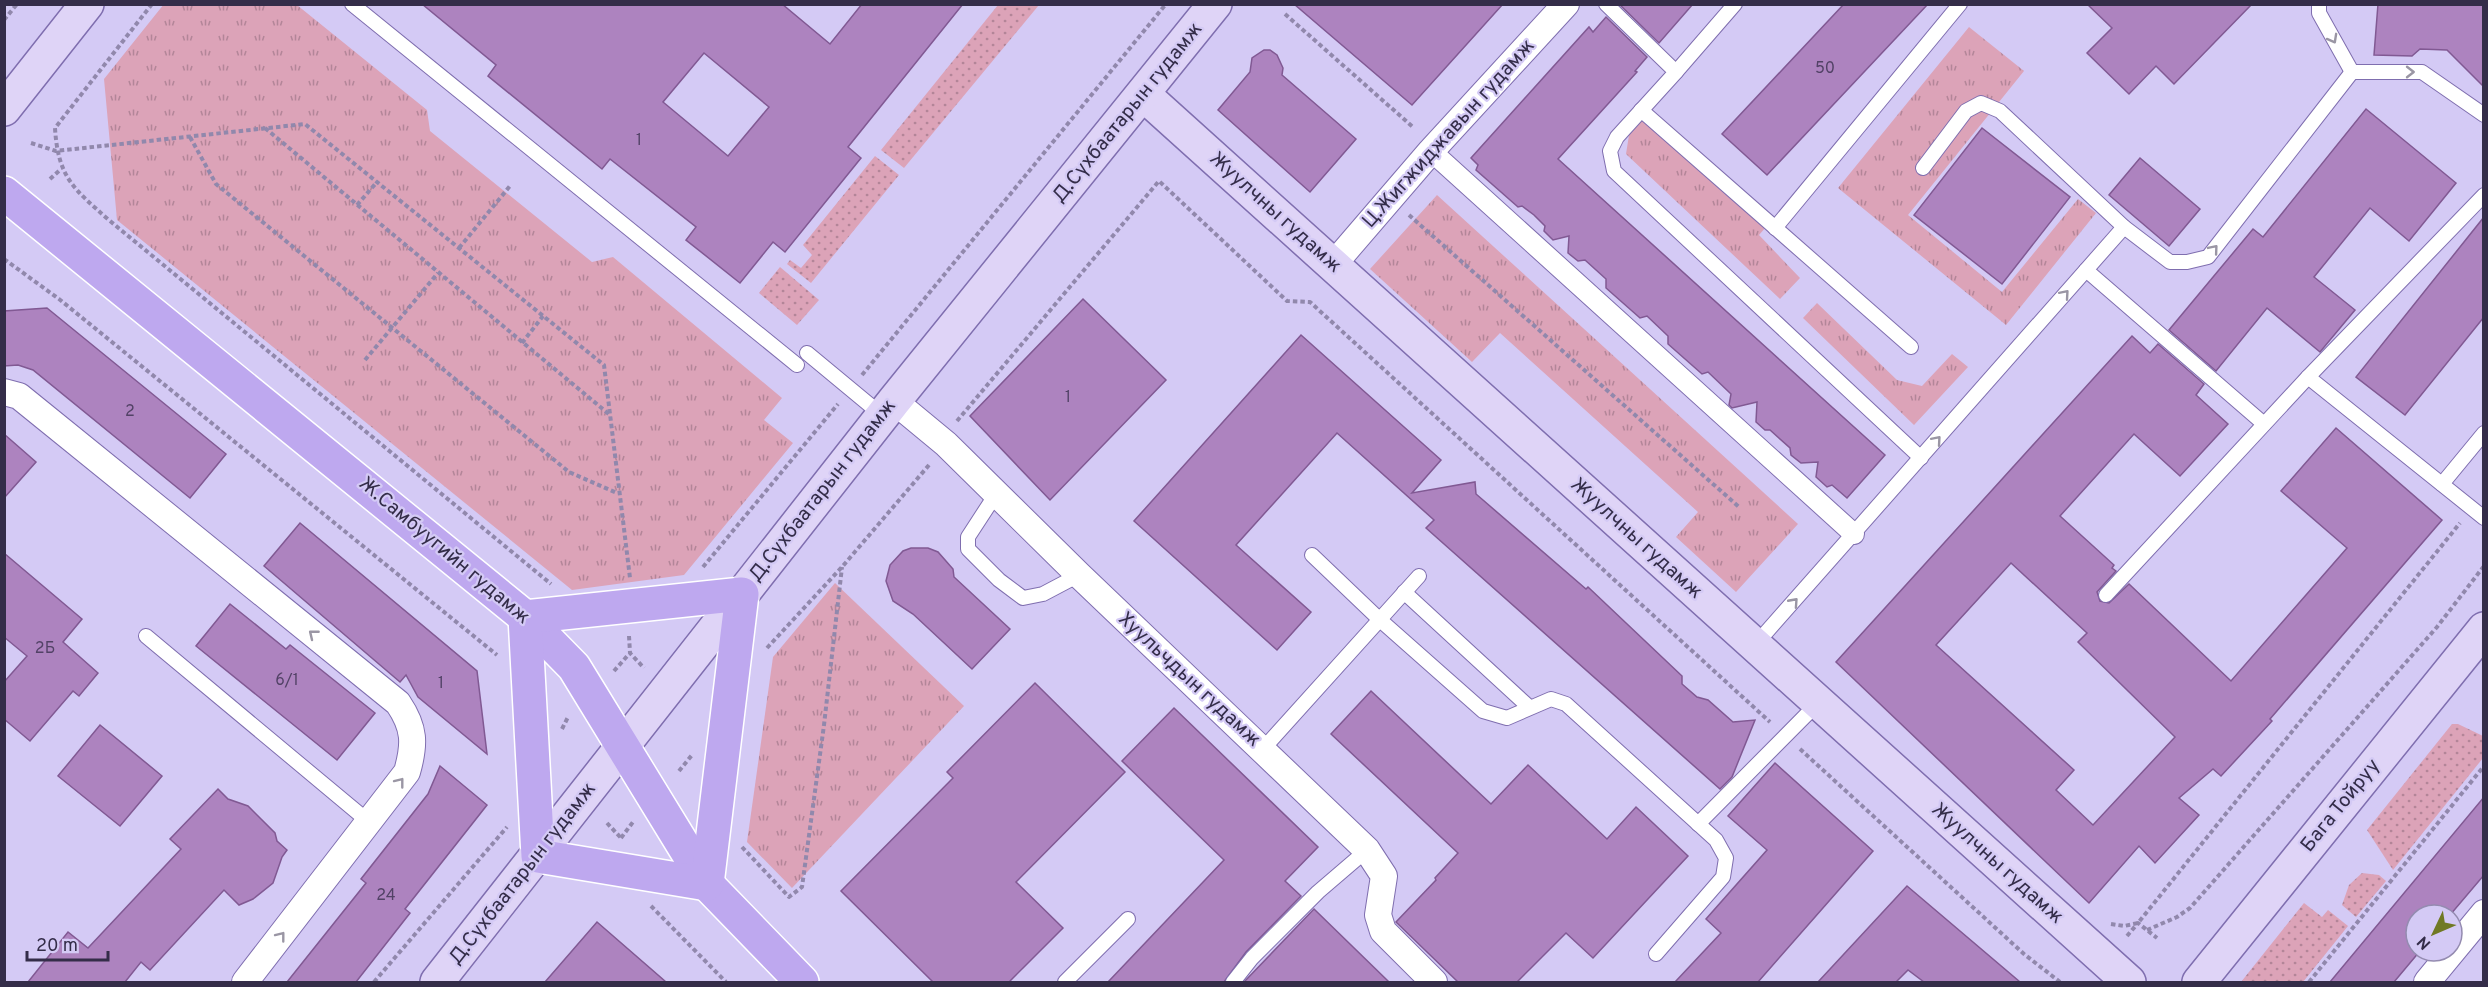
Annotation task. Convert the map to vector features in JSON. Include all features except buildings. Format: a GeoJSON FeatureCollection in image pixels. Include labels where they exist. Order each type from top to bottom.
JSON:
{"type":"FeatureCollection","features":[{"type":"Feature","properties":{"kind":"main road"},"geometry":{"type":"LineString","coordinates":[[4,109],[87,4]]}},
{"type":"Feature","properties":{"kind":"main road","name":"Д.Сүхбаатарын гудамж"},"geometry":{"type":"LineString","coordinates":[[437,982],[888,408],[1215,4]]}},
{"type":"Feature","properties":{"kind":"main road","name":"Жуулчны гудамж"},"geometry":{"type":"LineString","coordinates":[[1143,94],[2129,982]]}},
{"type":"Feature","properties":{"kind":"main road","name":"Ж.Самбуугийн гудамж"},"geometry":{"type":"LineString","coordinates":[[4,194],[525,617],[574,667],[706,884],[802,982]]}},
{"type":"Feature","properties":{"kind":"main road"},"geometry":{"type":"LineString","coordinates":[[742,594],[706,884],[538,856],[525,617],[742,594]]}},
{"type":"Feature","properties":{"kind":"main road","name":"Бага Тойруу"},"geometry":{"type":"LineString","coordinates":[[2199,982],[2484,629]]}},
{"type":"Feature","properties":{"kind":"street","name":"Ц.Жигжиджавын гудамж"},"geometry":{"type":"LineString","coordinates":[[1333,265],[1431,151],[1566,4]]}},
{"type":"Feature","properties":{"kind":"street"},"geometry":{"type":"LineString","coordinates":[[1431,151],[1854,534]]}},
{"type":"Feature","properties":{"kind":"street"},"geometry":{"type":"LineString","coordinates":[[4,392],[19,396],[211,551],[398,703],[409,720],[413,740],[407,772],[245,982]]}},
{"type":"Feature","properties":{"kind":"street","name":"Хуульчдын гудамж"},"geometry":{"type":"LineString","coordinates":[[888,408],[946,444],[1079,575],[1367,850],[1384,876],[1378,915],[1383,932],[1434,982]]}},
{"type":"Feature","properties":{"kind":"street"},"geometry":{"type":"LineString","coordinates":[[2427,982],[2484,913]]}},
{"type":"Feature","properties":{"kind":"lane"},"geometry":{"type":"LineString","coordinates":[[352,4],[797,365]]}},
{"type":"Feature","properties":{"kind":"lane"},"geometry":{"type":"LineString","coordinates":[[1606,4],[1676,72]]}},
{"type":"Feature","properties":{"kind":"lane"},"geometry":{"type":"LineString","coordinates":[[1735,4],[1617,137],[1610,151],[1614,171],[1921,458]]}},
{"type":"Feature","properties":{"kind":"lane"},"geometry":{"type":"LineString","coordinates":[[1775,228],[1960,4]]}},
{"type":"Feature","properties":{"kind":"lane"},"geometry":{"type":"LineString","coordinates":[[2319,4],[2319,13],[2352,72]]}},
{"type":"Feature","properties":{"kind":"lane"},"geometry":{"type":"LineString","coordinates":[[2352,72],[2422,72],[2484,115]]}},
{"type":"Feature","properties":{"kind":"lane"},"geometry":{"type":"LineString","coordinates":[[1923,168],[1966,111],[1981,103],[2000,111],[2124,227],[2170,262],[2187,262],[2208,257],[2352,72]]}},
{"type":"Feature","properties":{"kind":"lane"},"geometry":{"type":"LineString","coordinates":[[1641,110],[1911,347]]}},
{"type":"Feature","properties":{"kind":"lane"},"geometry":{"type":"LineString","coordinates":[[2106,595],[2308,377],[2484,195]]}},
{"type":"Feature","properties":{"kind":"lane"},"geometry":{"type":"LineString","coordinates":[[1755,645],[2124,227]]}},
{"type":"Feature","properties":{"kind":"lane"},"geometry":{"type":"LineString","coordinates":[[2086,270],[2264,424]]}},
{"type":"Feature","properties":{"kind":"lane"},"geometry":{"type":"LineString","coordinates":[[807,353],[850,389],[888,408]]}},
{"type":"Feature","properties":{"kind":"lane"},"geometry":{"type":"LineString","coordinates":[[2308,377],[2484,518]]}},
{"type":"Feature","properties":{"kind":"lane"},"geometry":{"type":"LineString","coordinates":[[2442,484],[2484,433]]}},
{"type":"Feature","properties":{"kind":"lane"},"geometry":{"type":"LineString","coordinates":[[996,494],[968,537],[968,549],[999,580],[1023,598],[1043,594],[1079,575]]}},
{"type":"Feature","properties":{"kind":"lane"},"geometry":{"type":"LineString","coordinates":[[1312,555],[1378,619],[1483,711],[1507,718],[1551,699],[1566,704],[1716,840],[1726,858],[1723,877],[1656,954]]}},
{"type":"Feature","properties":{"kind":"lane"},"geometry":{"type":"LineString","coordinates":[[1263,749],[1419,576]]}},
{"type":"Feature","properties":{"kind":"lane"},"geometry":{"type":"LineString","coordinates":[[1404,592],[1529,707]]}},
{"type":"Feature","properties":{"kind":"lane"},"geometry":{"type":"LineString","coordinates":[[146,636],[369,822]]}},
{"type":"Feature","properties":{"kind":"lane"},"geometry":{"type":"LineString","coordinates":[[1698,824],[1818,703]]}},
{"type":"Feature","properties":{"kind":"lane"},"geometry":{"type":"LineString","coordinates":[[1233,982],[1252,958],[1318,892],[1367,850]]}},
{"type":"Feature","properties":{"kind":"lane"},"geometry":{"type":"LineString","coordinates":[[1065,982],[1128,919]]}},
{"type":"Feature","properties":{"kind":"path"},"geometry":{"type":"LineString","coordinates":[[4,20],[17,4]]}},
{"type":"Feature","properties":{"kind":"path"},"geometry":{"type":"LineString","coordinates":[[152,4],[55,128],[56,151],[61,169],[83,197],[110,221],[554,586]]}},
{"type":"Feature","properties":{"kind":"path"},"geometry":{"type":"LineString","coordinates":[[698,573],[1166,4]]}},
{"type":"Feature","properties":{"kind":"path"},"geometry":{"type":"LineString","coordinates":[[1286,14],[1414,128]]}},
{"type":"Feature","properties":{"kind":"path"},"geometry":{"type":"LineString","coordinates":[[31,143],[56,151],[305,123],[604,365],[630,580]]}},
{"type":"Feature","properties":{"kind":"path"},"geometry":{"type":"LineString","coordinates":[[264,128],[610,415]]}},
{"type":"Feature","properties":{"kind":"path"},"geometry":{"type":"LineString","coordinates":[[190,136],[216,184],[568,472],[618,494]]}},
{"type":"Feature","properties":{"kind":"path"},"geometry":{"type":"LineString","coordinates":[[50,179],[61,169]]}},
{"type":"Feature","properties":{"kind":"path"},"geometry":{"type":"LineString","coordinates":[[765,649],[842,567],[946,444],[961,414],[1159,181],[1287,301],[1310,302],[2024,954],[2060,982]]}},
{"type":"Feature","properties":{"kind":"path"},"geometry":{"type":"LineString","coordinates":[[357,205],[376,182]]}},
{"type":"Feature","properties":{"kind":"path"},"geometry":{"type":"LineString","coordinates":[[459,248],[510,186]]}},
{"type":"Feature","properties":{"kind":"path"},"geometry":{"type":"LineString","coordinates":[[1390,198],[1739,507]]}},
{"type":"Feature","properties":{"kind":"path"},"geometry":{"type":"LineString","coordinates":[[4,259],[59,299],[273,473]]}},
{"type":"Feature","properties":{"kind":"path"},"geometry":{"type":"LineString","coordinates":[[365,360],[438,273]]}},
{"type":"Feature","properties":{"kind":"path"},"geometry":{"type":"LineString","coordinates":[[522,343],[543,316]]}},
{"type":"Feature","properties":{"kind":"path"},"geometry":{"type":"LineString","coordinates":[[2127,936],[2472,508]]}},
{"type":"Feature","properties":{"kind":"path"},"geometry":{"type":"LineString","coordinates":[[2147,930],[2177,917],[2190,908],[2437,627],[2484,566]]}},
{"type":"Feature","properties":{"kind":"path"},"geometry":{"type":"LineString","coordinates":[[735,840],[789,897],[802,886],[842,567]]}},
{"type":"Feature","properties":{"kind":"path"},"geometry":{"type":"LineString","coordinates":[[614,671],[630,653],[644,668]]}},
{"type":"Feature","properties":{"kind":"path"},"geometry":{"type":"LineString","coordinates":[[679,771],[698,747]]}},
{"type":"Feature","properties":{"kind":"path"},"geometry":{"type":"LineString","coordinates":[[2309,982],[2484,766]]}},
{"type":"Feature","properties":{"kind":"path"},"geometry":{"type":"LineString","coordinates":[[607,823],[621,838],[633,822]]}},
{"type":"Feature","properties":{"kind":"path"},"geometry":{"type":"LineString","coordinates":[[651,906],[726,982]]}},
{"type":"Feature","properties":{"kind":"path"},"geometry":{"type":"LineString","coordinates":[[2108,924],[2124,926],[2138,923],[2157,938]]}},
{"type":"Feature","properties":{"kind":"green space"},"geometry":{"type":"Polygon","coordinates":[[[164,4],[297,5],[427,110],[430,131],[592,262],[613,257],[782,398],[764,420],[793,443],[684,575],[572,590],[117,220],[104,79],[164,4]]]}},
{"type":"Feature","properties":{"kind":"green space"},"geometry":{"type":"Polygon","coordinates":[[[998,5],[1039,5],[904,168],[881,150],[998,5]]]}},
{"type":"Feature","properties":{"kind":"green space"},"geometry":{"type":"Polygon","coordinates":[[[1969,27],[2024,71],[1908,215],[2002,292],[2078,199],[2096,213],[2006,325],[1838,188],[1969,27]]]}},
{"type":"Feature","properties":{"kind":"green space"},"geometry":{"type":"Polygon","coordinates":[[[1648,113],[1766,227],[1759,235],[1800,278],[1780,299],[1626,154],[1629,135],[1648,113]]]}},
{"type":"Feature","properties":{"kind":"green space"},"geometry":{"type":"Polygon","coordinates":[[[875,156],[899,175],[811,283],[787,264],[790,260],[801,268],[812,255],[803,245],[875,156]]]}},
{"type":"Feature","properties":{"kind":"green space"},"geometry":{"type":"Polygon","coordinates":[[[1437,195],[1798,524],[1736,592],[1676,537],[1698,512],[1500,333],[1472,362],[1370,269],[1437,195]]]}},
{"type":"Feature","properties":{"kind":"green space"},"geometry":{"type":"Polygon","coordinates":[[[780,267],[819,300],[797,325],[759,293],[780,267]]]}},
{"type":"Feature","properties":{"kind":"green space"},"geometry":{"type":"Polygon","coordinates":[[[1817,303],[1897,380],[1922,386],[1952,354],[1968,367],[1914,425],[1803,318],[1817,303]]]}},
{"type":"Feature","properties":{"kind":"green space"},"geometry":{"type":"Polygon","coordinates":[[[835,583],[964,706],[792,888],[747,842],[773,657],[835,583]]]}},
{"type":"Feature","properties":{"kind":"green space"},"geometry":{"type":"Polygon","coordinates":[[[2452,724],[2458,724],[2483,736],[2483,758],[2393,870],[2367,830],[2452,724]]]}},
{"type":"Feature","properties":{"kind":"green space"},"geometry":{"type":"Polygon","coordinates":[[[2362,873],[2379,875],[2386,881],[2356,917],[2342,905],[2349,885],[2362,873]]]}},
{"type":"Feature","properties":{"kind":"green space"},"geometry":{"type":"Polygon","coordinates":[[[2304,903],[2322,917],[2328,910],[2348,926],[2303,982],[2241,982],[2304,903]]]}}]}
